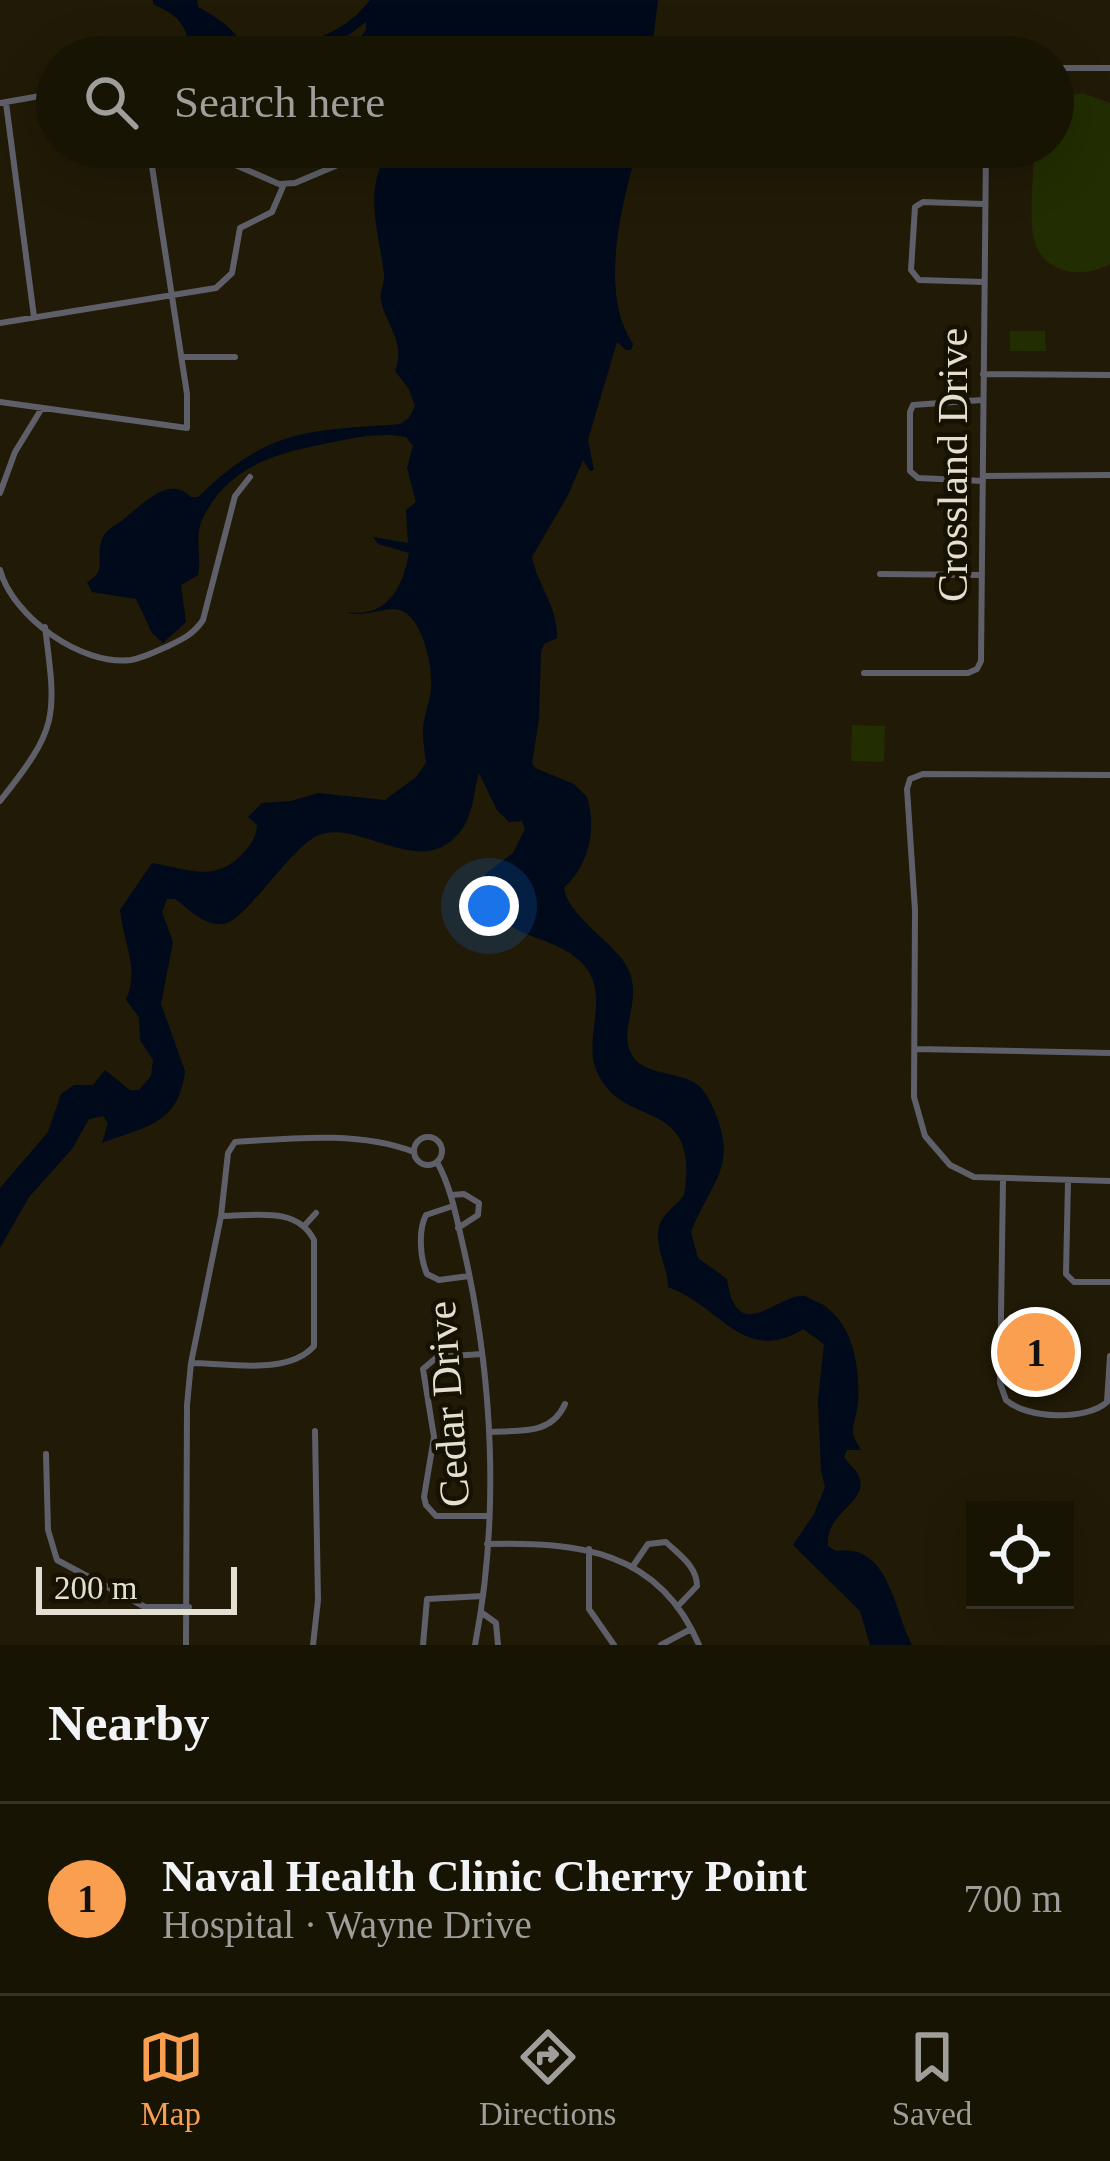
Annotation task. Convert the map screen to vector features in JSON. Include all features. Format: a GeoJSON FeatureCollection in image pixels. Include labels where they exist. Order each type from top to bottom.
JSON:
{"type":"FeatureCollection","features":[{"type":"Feature","properties":{"kind":"street"},"geometry":{"type":"LineString","coordinates":[[1074,68],[1110,68]]}},
{"type":"Feature","properties":{"kind":"street"},"geometry":{"type":"LineString","coordinates":[[34,317],[3,103],[36,97]]}},
{"type":"Feature","properties":{"kind":"street"},"geometry":{"type":"LineString","coordinates":[[0,402],[187,428],[182,357],[152,168]]}},
{"type":"Feature","properties":{"kind":"street"},"geometry":{"type":"LineString","coordinates":[[245,168],[284,184],[329,168]]}},
{"type":"Feature","properties":{"kind":"street","name":"Crossland Drive"},"geometry":{"type":"LineString","coordinates":[[865,673],[968,673],[976,669],[981,655],[986,168]]}},
{"type":"Feature","properties":{"kind":"street"},"geometry":{"type":"LineString","coordinates":[[0,323],[216,288],[232,274],[240,228],[272,212],[284,184]]}},
{"type":"Feature","properties":{"kind":"street"},"geometry":{"type":"LineString","coordinates":[[984,282],[919,280],[911,270],[915,207],[923,202],[985,204]]}},
{"type":"Feature","properties":{"kind":"street"},"geometry":{"type":"LineString","coordinates":[[182,357],[235,357]]}},
{"type":"Feature","properties":{"kind":"street"},"geometry":{"type":"LineString","coordinates":[[983,374],[1110,375]]}},
{"type":"Feature","properties":{"kind":"street"},"geometry":{"type":"LineString","coordinates":[[983,400],[919,402],[910,412],[910,471],[914,475],[1110,476]]}},
{"type":"Feature","properties":{"kind":"street"},"geometry":{"type":"LineString","coordinates":[[0,493],[15,452],[42,408]]}},
{"type":"Feature","properties":{"kind":"street"},"geometry":{"type":"LineString","coordinates":[[0,570],[16,604],[87,652],[125,660],[154,653],[190,636],[203,620],[235,496],[250,477]]}},
{"type":"Feature","properties":{"kind":"street"},"geometry":{"type":"LineString","coordinates":[[880,574],[982,575]]}},
{"type":"Feature","properties":{"kind":"street"},"geometry":{"type":"LineString","coordinates":[[0,801],[44,743],[51,723],[45,627]]}},
{"type":"Feature","properties":{"kind":"street"},"geometry":{"type":"LineString","coordinates":[[1110,775],[923,774],[910,779],[907,789],[915,910],[917,1118],[931,1144],[958,1171],[1003,1180],[1110,1181]]}},
{"type":"Feature","properties":{"kind":"street"},"geometry":{"type":"LineString","coordinates":[[914,1049],[1110,1053]]}},
{"type":"Feature","properties":{"kind":"street"},"geometry":{"type":"LineString","coordinates":[[186,1645],[187,1405],[228,1153],[235,1142],[383,1140],[414,1152],[424,1165],[437,1162],[442,1148],[434,1138],[421,1139],[414,1152]]}},
{"type":"Feature","properties":{"kind":"street","name":"Cedar Drive"},"geometry":{"type":"LineString","coordinates":[[437,1162],[470,1276],[489,1432],[483,1596],[475,1645]]}},
{"type":"Feature","properties":{"kind":"street"},"geometry":{"type":"LineString","coordinates":[[1003,1180],[1000,1383],[1012,1406],[1030,1412],[1089,1414],[1107,1402],[1110,1356]]}},
{"type":"Feature","properties":{"kind":"street"},"geometry":{"type":"LineString","coordinates":[[1068,1180],[1066,1274],[1074,1282],[1110,1282]]}},
{"type":"Feature","properties":{"kind":"street"},"geometry":{"type":"LineString","coordinates":[[450,1195],[464,1194],[479,1202],[478,1215],[458,1228]]}},
{"type":"Feature","properties":{"kind":"street"},"geometry":{"type":"LineString","coordinates":[[453,1206],[426,1215],[423,1265],[439,1280],[470,1276]]}},
{"type":"Feature","properties":{"kind":"street"},"geometry":{"type":"LineString","coordinates":[[305,1225],[316,1213]]}},
{"type":"Feature","properties":{"kind":"street"},"geometry":{"type":"LineString","coordinates":[[191,1363],[289,1364],[314,1346],[314,1240],[305,1225],[286,1216],[221,1216]]}},
{"type":"Feature","properties":{"kind":"street"},"geometry":{"type":"LineString","coordinates":[[482,1354],[437,1357],[423,1369],[434,1437],[424,1497],[436,1516],[487,1516]]}},
{"type":"Feature","properties":{"kind":"street"},"geometry":{"type":"LineString","coordinates":[[489,1432],[539,1430],[552,1424],[565,1405]]}},
{"type":"Feature","properties":{"kind":"street"},"geometry":{"type":"LineString","coordinates":[[313,1645],[315,1431]]}},
{"type":"Feature","properties":{"kind":"street"},"geometry":{"type":"LineString","coordinates":[[46,1454],[50,1543],[57,1560],[145,1607],[189,1607]]}},
{"type":"Feature","properties":{"kind":"street"},"geometry":{"type":"LineString","coordinates":[[633,1566],[648,1544],[666,1542],[697,1579],[697,1586],[677,1606]]}},
{"type":"Feature","properties":{"kind":"street"},"geometry":{"type":"LineString","coordinates":[[486,1544],[589,1549],[633,1566],[677,1606],[699,1645]]}},
{"type":"Feature","properties":{"kind":"street"},"geometry":{"type":"LineString","coordinates":[[589,1549],[589,1609],[614,1645]]}},
{"type":"Feature","properties":{"kind":"street"},"geometry":{"type":"LineString","coordinates":[[422,1645],[428,1600],[483,1596]]}},
{"type":"Feature","properties":{"kind":"street"},"geometry":{"type":"LineString","coordinates":[[481,1612],[496,1623],[498,1645]]}},
{"type":"Feature","properties":{"kind":"street"},"geometry":{"type":"LineString","coordinates":[[661,1645],[692,1629]]}},
{"type":"Feature","properties":{"kind":"green space"},"geometry":{"type":"Polygon","coordinates":[[[1083,93],[1110,103],[1110,264],[1087,272],[1063,270],[1044,258],[1033,235],[1031,214],[1033,168],[1074,168],[1074,95],[1083,93]]]}},
{"type":"Feature","properties":{"kind":"green space"},"geometry":{"type":"Polygon","coordinates":[[[1010,331],[1045,331],[1046,351],[1010,351],[1010,331]]]}},
{"type":"Feature","properties":{"kind":"green space"},"geometry":{"type":"Polygon","coordinates":[[[852,725],[885,726],[884,762],[851,761],[852,725]]]}},
{"type":"Feature","properties":{"kind":"water"},"geometry":{"type":"Polygon","coordinates":[[[153,0],[197,0],[198,7],[236,36],[187,36],[170,13],[153,0]]]}},
{"type":"Feature","properties":{"kind":"water"},"geometry":{"type":"Polygon","coordinates":[[[370,0],[658,0],[654,36],[362,36],[366,22],[347,36],[320,36],[370,0]]]}},
{"type":"Feature","properties":{"kind":"water"},"geometry":{"type":"Polygon","coordinates":[[[381,168],[633,168],[620,220],[615,274],[623,323],[633,344],[626,350],[617,342],[588,440],[594,470],[583,460],[532,557],[554,616],[557,638],[544,644],[541,652],[532,763],[574,784],[587,797],[589,846],[564,888],[572,907],[630,973],[633,999],[627,1034],[633,1057],[649,1068],[699,1086],[721,1130],[723,1161],[691,1232],[698,1258],[727,1279],[740,1311],[760,1312],[805,1296],[833,1313],[848,1336],[858,1377],[853,1433],[861,1450],[847,1450],[844,1457],[856,1471],[860,1490],[834,1523],[828,1546],[868,1557],[879,1568],[912,1645],[870,1645],[860,1611],[793,1545],[825,1487],[818,1400],[824,1344],[803,1329],[782,1339],[748,1337],[668,1287],[658,1234],[663,1218],[684,1195],[682,1142],[658,1118],[610,1091],[598,1074],[592,1046],[595,986],[579,960],[520,931],[496,912],[485,874],[513,853],[525,829],[522,821],[509,822],[497,810],[479,773],[464,826],[448,843],[431,850],[412,851],[334,832],[306,843],[243,911],[223,924],[203,920],[175,899],[167,899],[162,912],[173,942],[161,1004],[185,1071],[175,1103],[156,1122],[102,1143],[108,1123],[103,1116],[89,1119],[72,1149],[29,1197],[0,1248],[0,1188],[48,1132],[61,1094],[74,1085],[93,1085],[105,1070],[130,1090],[139,1090],[151,1076],[153,1060],[140,1040],[139,1017],[126,1000],[131,966],[120,910],[152,863],[201,872],[224,868],[252,842],[257,825],[248,817],[262,803],[318,793],[385,800],[416,777],[426,763],[423,728],[431,679],[416,624],[402,611],[362,614],[347,612],[361,613],[383,605],[403,577],[409,553],[378,544],[373,537],[408,543],[406,510],[416,502],[407,468],[413,446],[406,437],[342,440],[274,457],[240,474],[213,501],[202,520],[198,575],[181,585],[186,622],[163,643],[152,633],[136,599],[92,592],[87,582],[99,569],[106,532],[156,494],[174,489],[198,497],[246,457],[291,437],[400,424],[409,418],[415,406],[395,371],[397,343],[381,301],[384,274],[374,209],[381,168]]]}},
{"type":"Feature","properties":{"kind":"place","name":"Naval Health Clinic Cherry Point"},"geometry":{"type":"Point","coordinates":[1036,1352]}}]}
